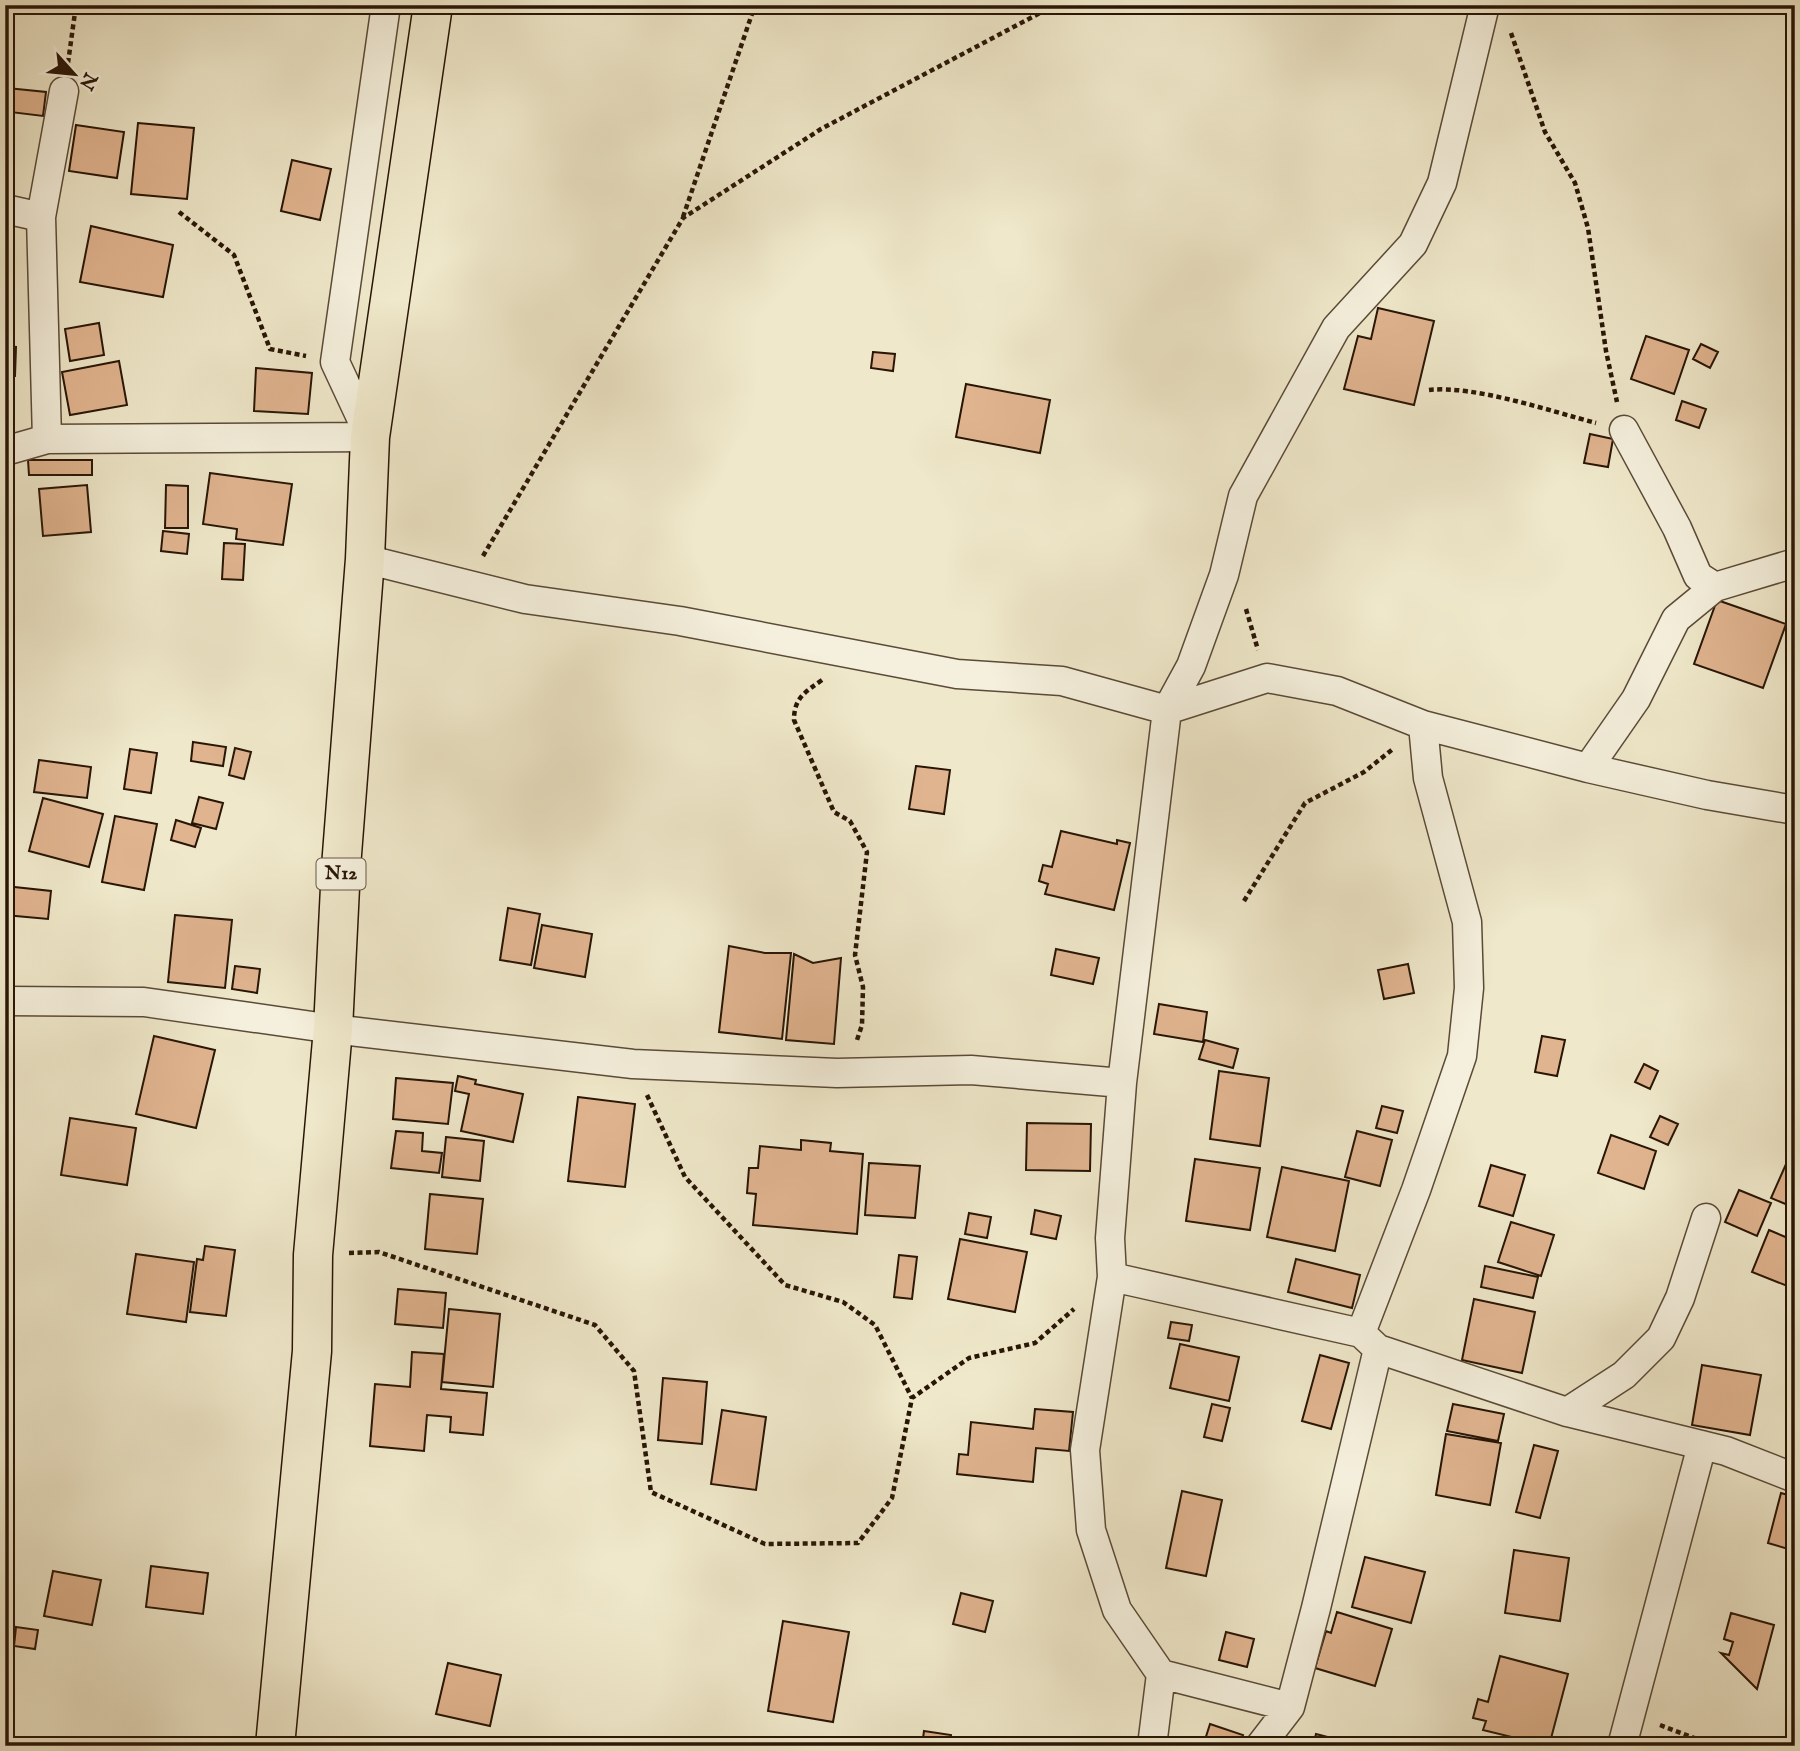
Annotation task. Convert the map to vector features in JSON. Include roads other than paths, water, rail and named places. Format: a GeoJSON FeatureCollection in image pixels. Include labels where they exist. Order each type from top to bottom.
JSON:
{"type":"FeatureCollection","features":[{"type":"Feature","properties":{"kind":"main road","name":"N12"},"geometry":{"type":"LineString","coordinates":[[275,1746],[312,1351],[313,1255],[333,1029],[341,867],[365,559],[370,436],[433,5]]}},
{"type":"Feature","properties":{"kind":"street"},"geometry":{"type":"LineString","coordinates":[[5,451],[47,439],[370,436],[335,362],[386,5]]}},
{"type":"Feature","properties":{"kind":"street"},"geometry":{"type":"LineString","coordinates":[[1290,1707],[1161,1674],[1117,1611],[1091,1530],[1086,1450],[1112,1277],[1110,1238],[1122,1083],[1167,710],[1191,666],[1224,575],[1243,496],[1336,328],[1413,244],[1442,183],[1485,5]]}},
{"type":"Feature","properties":{"kind":"street"},"geometry":{"type":"LineString","coordinates":[[47,439],[41,217],[64,91]]}},
{"type":"Feature","properties":{"kind":"street"},"geometry":{"type":"LineString","coordinates":[[5,209],[41,217]]}},
{"type":"Feature","properties":{"kind":"street"},"geometry":{"type":"LineString","coordinates":[[1624,430],[1677,528],[1698,576],[1715,587]]}},
{"type":"Feature","properties":{"kind":"street"},"geometry":{"type":"LineString","coordinates":[[365,559],[525,599],[680,621],[957,674],[1062,681],[1167,710],[1267,678],[1338,691],[1423,724],[1588,768],[1718,797],[1795,810]]}},
{"type":"Feature","properties":{"kind":"street"},"geometry":{"type":"LineString","coordinates":[[1588,768],[1636,699],[1676,619],[1715,587],[1795,563]]}},
{"type":"Feature","properties":{"kind":"street"},"geometry":{"type":"LineString","coordinates":[[1260,1746],[1290,1707],[1316,1608],[1369,1341],[1462,1056],[1469,988],[1467,922],[1428,778],[1423,724]]}},
{"type":"Feature","properties":{"kind":"street"},"geometry":{"type":"LineString","coordinates":[[5,1001],[144,1002],[333,1029],[633,1064],[837,1073],[971,1070],[1122,1083]]}},
{"type":"Feature","properties":{"kind":"street"},"geometry":{"type":"LineString","coordinates":[[1567,1412],[1624,1375],[1661,1338],[1680,1298],[1706,1218]]}},
{"type":"Feature","properties":{"kind":"street"},"geometry":{"type":"LineString","coordinates":[[1112,1277],[1369,1341],[1567,1412],[1726,1451],[1795,1478]]}},
{"type":"Feature","properties":{"kind":"street"},"geometry":{"type":"LineString","coordinates":[[1622,1746],[1702,1445]]}},
{"type":"Feature","properties":{"kind":"street"},"geometry":{"type":"LineString","coordinates":[[1152,1746],[1161,1674]]}}]}
